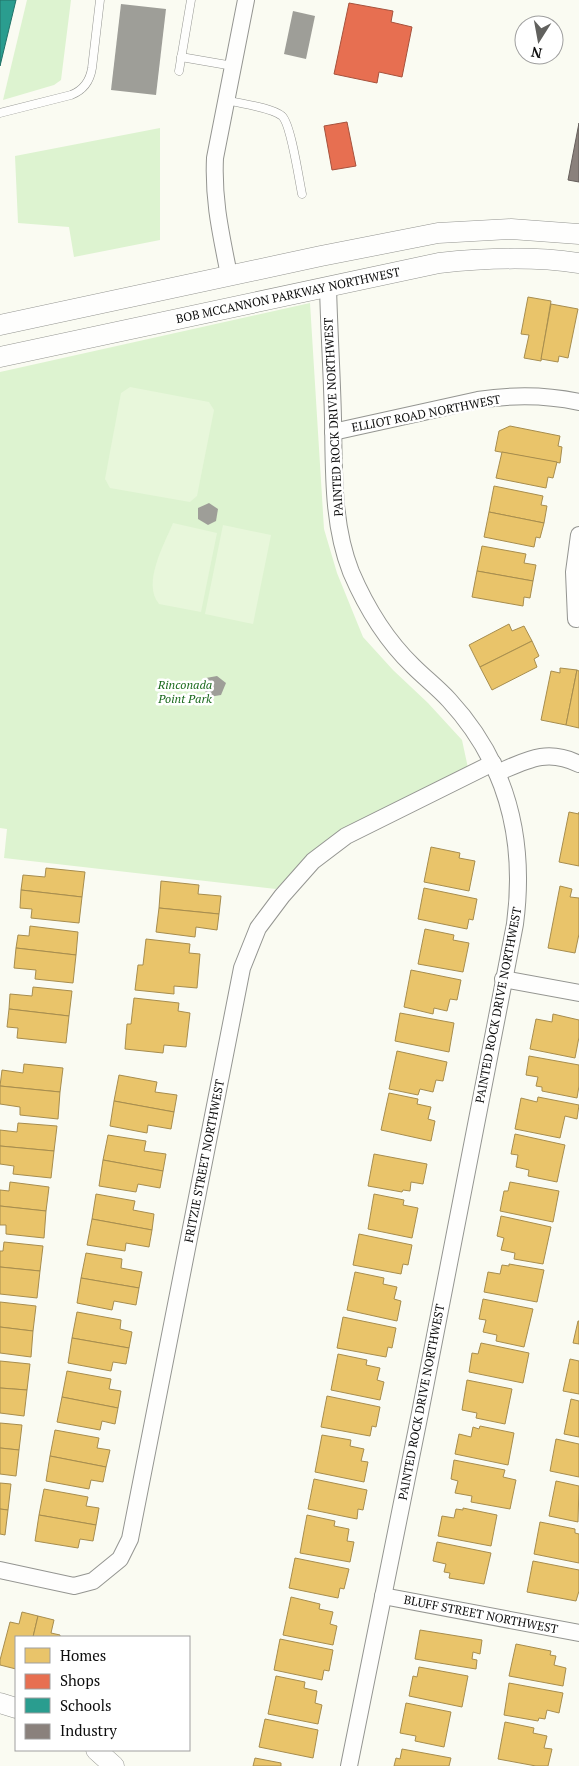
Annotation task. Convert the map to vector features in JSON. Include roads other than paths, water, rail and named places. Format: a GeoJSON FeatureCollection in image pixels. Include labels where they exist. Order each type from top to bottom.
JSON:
{"type":"FeatureCollection","features":[{"type":"Feature","properties":{"kind":"street"},"geometry":{"type":"LineString","coordinates":[[236,306],[215,204],[214,182],[215,158],[246,0]]}},
{"type":"Feature","properties":{"kind":"street"},"geometry":{"type":"LineString","coordinates":[[0,324],[403,239],[475,230],[511,229],[579,234]]}},
{"type":"Feature","properties":{"kind":"street"},"geometry":{"type":"LineString","coordinates":[[321,256],[328,286]]}},
{"type":"Feature","properties":{"kind":"street","name":"BOB MCCANNON PARKWAY NORTHWEST"},"geometry":{"type":"LineString","coordinates":[[0,357],[422,266],[472,260],[538,259],[579,264]]}},
{"type":"Feature","properties":{"kind":"street","name":"PAINTED ROCK DRIVE NORTHWEST"},"geometry":{"type":"LineString","coordinates":[[328,286],[335,499],[345,554],[360,592],[383,631],[413,666],[448,698],[479,738],[495,768],[510,807],[515,830],[519,877],[514,924],[349,1766]]}},
{"type":"Feature","properties":{"kind":"street","name":"ELLIOT ROAD NORTHWEST"},"geometry":{"type":"LineString","coordinates":[[333,432],[478,400],[500,397],[527,397],[579,402]]}},
{"type":"Feature","properties":{"kind":"street"},"geometry":{"type":"LineString","coordinates":[[576,619],[574,572],[579,535]]}},
{"type":"Feature","properties":{"kind":"street","name":"FRITZIE STREET NORTHWEST"},"geometry":{"type":"LineString","coordinates":[[3,1571],[74,1586],[93,1581],[107,1570],[120,1558],[130,1539],[242,968],[258,928],[282,896],[313,861],[346,836],[495,768],[546,756],[566,758],[579,764]]}},
{"type":"Feature","properties":{"kind":"street"},"geometry":{"type":"LineString","coordinates":[[503,980],[579,993]]}},
{"type":"Feature","properties":{"kind":"street","name":"BLUFF STREET NORTHWEST"},"geometry":{"type":"LineString","coordinates":[[383,1596],[579,1633]]}},
{"type":"Feature","properties":{"kind":"street"},"geometry":{"type":"LineString","coordinates":[[0,1703],[15,1708]]}},
{"type":"Feature","properties":{"kind":"street"},"geometry":{"type":"LineString","coordinates":[[97,1751],[114,1766]]}},
{"type":"Feature","properties":{"kind":"lane"},"geometry":{"type":"LineString","coordinates":[[0,114],[77,93],[86,84],[91,77],[100,0]]}},
{"type":"Feature","properties":{"kind":"lane"},"geometry":{"type":"LineString","coordinates":[[179,71],[191,0]]}},
{"type":"Feature","properties":{"kind":"lane"},"geometry":{"type":"LineString","coordinates":[[181,57],[233,66]]}},
{"type":"Feature","properties":{"kind":"lane"},"geometry":{"type":"LineString","coordinates":[[226,100],[268,110],[282,116],[288,127],[302,194]]}},
{"type":"Feature","properties":{"kind":"park label","name":"Rinconada Point Park"},"geometry":{"type":"Point","coordinates":[185,691]}}]}
